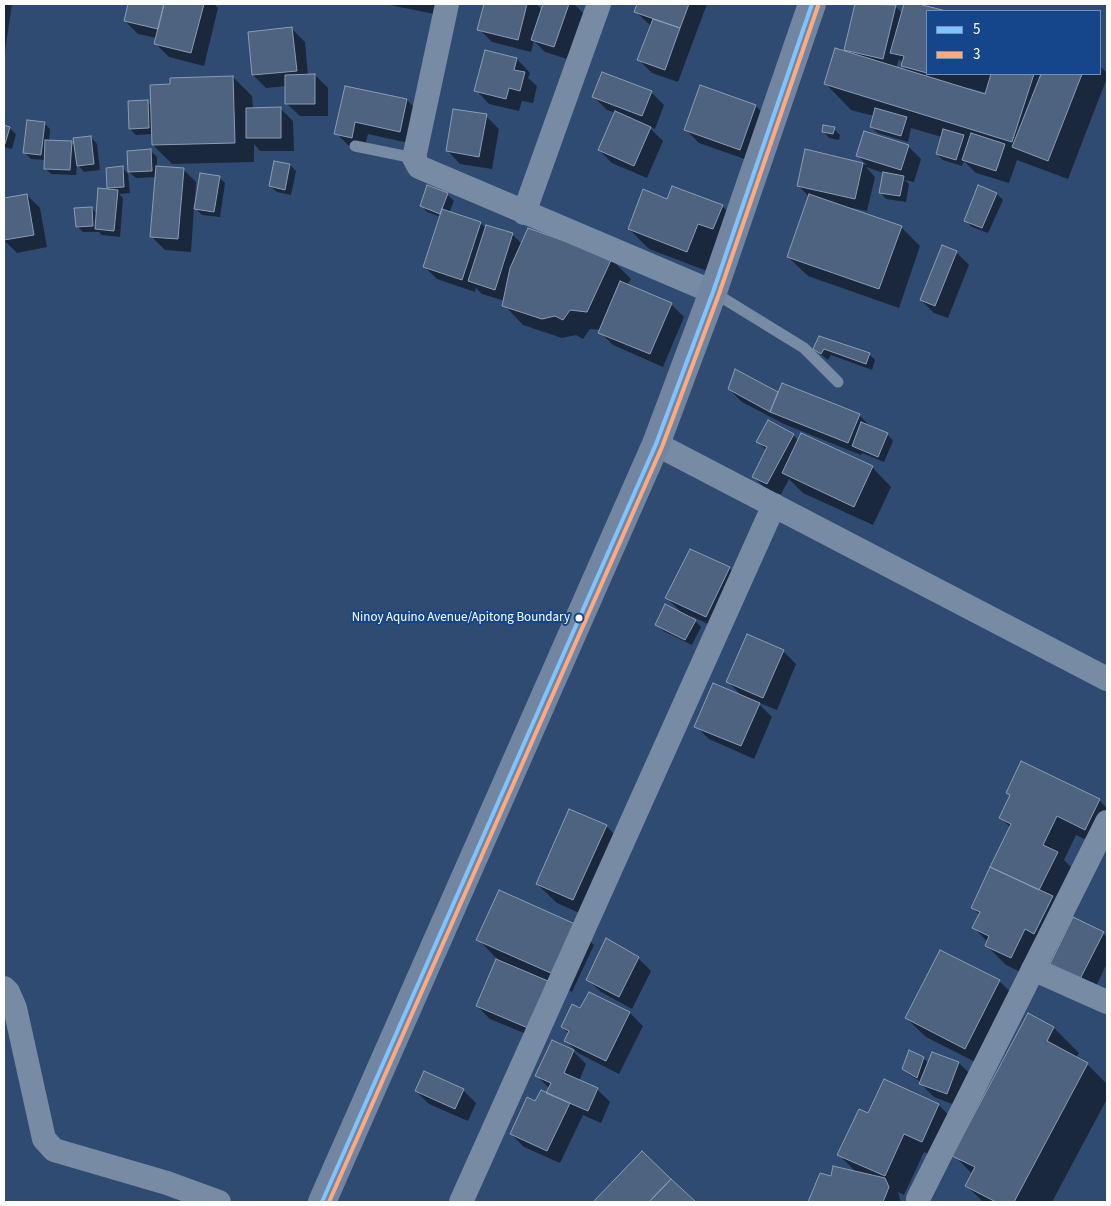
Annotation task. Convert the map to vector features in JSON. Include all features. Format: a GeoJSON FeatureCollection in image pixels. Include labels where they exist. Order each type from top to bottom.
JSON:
{"type":"FeatureCollection","features":[{"type":"Feature","properties":{"kind":"main road"},"geometry":{"type":"LineString","coordinates":[[322,1202],[656,444],[713,292],[812,4]]}},
{"type":"Feature","properties":{"kind":"street"},"geometry":{"type":"LineString","coordinates":[[447,4],[414,158],[419,167],[713,292]]}},
{"type":"Feature","properties":{"kind":"street"},"geometry":{"type":"LineString","coordinates":[[524,212],[599,4]]}},
{"type":"Feature","properties":{"kind":"street"},"geometry":{"type":"LineString","coordinates":[[656,444],[1107,679]]}},
{"type":"Feature","properties":{"kind":"street"},"geometry":{"type":"LineString","coordinates":[[461,1202],[774,505]]}},
{"type":"Feature","properties":{"kind":"street"},"geometry":{"type":"LineString","coordinates":[[918,1199],[1033,969],[1105,831]]}},
{"type":"Feature","properties":{"kind":"street"},"geometry":{"type":"LineString","coordinates":[[1033,969],[1107,1002]]}},
{"type":"Feature","properties":{"kind":"street"},"geometry":{"type":"LineString","coordinates":[[4,988],[8,992],[15,1008],[44,1139],[54,1150],[167,1183],[219,1202]]}},
{"type":"Feature","properties":{"kind":"lane"},"geometry":{"type":"LineString","coordinates":[[355,146],[414,158]]}},
{"type":"Feature","properties":{"kind":"lane"},"geometry":{"type":"LineString","coordinates":[[713,292],[804,348],[838,382]]}},
{"type":"Feature","properties":{"kind":"building"},"geometry":{"type":"Polygon","coordinates":[[[128,4],[164,4],[158,29],[124,21],[128,4]]]}},
{"type":"Feature","properties":{"kind":"building"},"geometry":{"type":"Polygon","coordinates":[[[164,4],[204,4],[191,53],[154,44],[164,4]]]}},
{"type":"Feature","properties":{"kind":"building"},"geometry":{"type":"Polygon","coordinates":[[[484,4],[527,4],[518,40],[477,30],[484,4]]]}},
{"type":"Feature","properties":{"kind":"building"},"geometry":{"type":"Polygon","coordinates":[[[543,4],[569,4],[554,47],[531,40],[543,4]]]}},
{"type":"Feature","properties":{"kind":"building"},"geometry":{"type":"Polygon","coordinates":[[[637,4],[689,4],[680,28],[634,12],[637,4]]]}},
{"type":"Feature","properties":{"kind":"building"},"geometry":{"type":"Polygon","coordinates":[[[855,4],[896,5],[883,59],[844,50],[855,4]]]}},
{"type":"Feature","properties":{"kind":"building"},"geometry":{"type":"Polygon","coordinates":[[[904,4],[919,4],[942,10],[926,10],[926,73],[901,66],[904,56],[890,53],[904,4]]]}},
{"type":"Feature","properties":{"kind":"building"},"geometry":{"type":"Polygon","coordinates":[[[653,19],[680,28],[665,70],[637,60],[653,19]]]}},
{"type":"Feature","properties":{"kind":"building"},"geometry":{"type":"Polygon","coordinates":[[[292,27],[297,71],[252,75],[248,32],[292,27]]]}},
{"type":"Feature","properties":{"kind":"building"},"geometry":{"type":"Polygon","coordinates":[[[835,48],[985,94],[991,75],[1034,75],[1012,142],[824,84],[835,48]]]}},
{"type":"Feature","properties":{"kind":"building"},"geometry":{"type":"Polygon","coordinates":[[[485,50],[517,58],[514,70],[525,72],[520,91],[509,88],[506,99],[474,91],[485,50]]]}},
{"type":"Feature","properties":{"kind":"building"},"geometry":{"type":"Polygon","coordinates":[[[602,72],[652,91],[642,116],[592,97],[602,72]]]}},
{"type":"Feature","properties":{"kind":"building"},"geometry":{"type":"Polygon","coordinates":[[[315,74],[315,104],[285,104],[285,75],[315,74]]]}},
{"type":"Feature","properties":{"kind":"building"},"geometry":{"type":"Polygon","coordinates":[[[1041,75],[1082,75],[1048,161],[1012,147],[1041,75]]]}},
{"type":"Feature","properties":{"kind":"building"},"geometry":{"type":"Polygon","coordinates":[[[233,76],[235,143],[152,145],[150,85],[170,84],[170,78],[233,76]]]}},
{"type":"Feature","properties":{"kind":"building"},"geometry":{"type":"Polygon","coordinates":[[[700,85],[756,105],[740,150],[684,130],[700,85]]]}},
{"type":"Feature","properties":{"kind":"building"},"geometry":{"type":"Polygon","coordinates":[[[345,86],[407,99],[400,132],[355,122],[352,138],[334,134],[345,86]]]}},
{"type":"Feature","properties":{"kind":"building"},"geometry":{"type":"Polygon","coordinates":[[[148,100],[149,128],[129,129],[128,101],[148,100]]]}},
{"type":"Feature","properties":{"kind":"building"},"geometry":{"type":"Polygon","coordinates":[[[281,107],[281,138],[246,138],[246,108],[281,107]]]}},
{"type":"Feature","properties":{"kind":"building"},"geometry":{"type":"Polygon","coordinates":[[[875,108],[907,117],[901,136],[870,127],[875,108]]]}},
{"type":"Feature","properties":{"kind":"building"},"geometry":{"type":"Polygon","coordinates":[[[453,109],[487,114],[479,157],[446,151],[453,109]]]}},
{"type":"Feature","properties":{"kind":"building"},"geometry":{"type":"Polygon","coordinates":[[[615,111],[651,127],[634,166],[598,150],[615,111]]]}},
{"type":"Feature","properties":{"kind":"building"},"geometry":{"type":"Polygon","coordinates":[[[27,120],[45,122],[41,155],[23,153],[27,120]]]}},
{"type":"Feature","properties":{"kind":"building"},"geometry":{"type":"Polygon","coordinates":[[[4,125],[10,127],[5,144],[4,143],[4,125]]]}},
{"type":"Feature","properties":{"kind":"building"},"geometry":{"type":"Polygon","coordinates":[[[823,125],[835,127],[833,134],[822,132],[823,125]]]}},
{"type":"Feature","properties":{"kind":"building"},"geometry":{"type":"Polygon","coordinates":[[[943,129],[964,135],[956,160],[936,154],[943,129]]]}},
{"type":"Feature","properties":{"kind":"building"},"geometry":{"type":"Polygon","coordinates":[[[864,131],[909,145],[901,170],[856,156],[864,131]]]}},
{"type":"Feature","properties":{"kind":"building"},"geometry":{"type":"Polygon","coordinates":[[[971,133],[1005,144],[996,171],[962,160],[971,133]]]}},
{"type":"Feature","properties":{"kind":"building"},"geometry":{"type":"Polygon","coordinates":[[[91,136],[94,164],[77,166],[73,138],[91,136]]]}},
{"type":"Feature","properties":{"kind":"building"},"geometry":{"type":"Polygon","coordinates":[[[45,140],[72,141],[70,170],[44,169],[45,140]]]}},
{"type":"Feature","properties":{"kind":"building"},"geometry":{"type":"Polygon","coordinates":[[[151,149],[152,171],[128,172],[127,151],[151,149]]]}},
{"type":"Feature","properties":{"kind":"building"},"geometry":{"type":"Polygon","coordinates":[[[805,149],[863,163],[855,199],[797,186],[805,149]]]}},
{"type":"Feature","properties":{"kind":"building"},"geometry":{"type":"Polygon","coordinates":[[[274,161],[290,164],[285,190],[269,186],[274,161]]]}},
{"type":"Feature","properties":{"kind":"building"},"geometry":{"type":"Polygon","coordinates":[[[123,166],[124,187],[107,188],[106,168],[123,166]]]}},
{"type":"Feature","properties":{"kind":"building"},"geometry":{"type":"Polygon","coordinates":[[[156,166],[184,168],[178,239],[150,237],[156,166]]]}},
{"type":"Feature","properties":{"kind":"building"},"geometry":{"type":"Polygon","coordinates":[[[883,172],[904,176],[900,196],[879,193],[883,172]]]}},
{"type":"Feature","properties":{"kind":"building"},"geometry":{"type":"Polygon","coordinates":[[[200,173],[220,176],[214,212],[194,209],[200,173]]]}},
{"type":"Feature","properties":{"kind":"building"},"geometry":{"type":"Polygon","coordinates":[[[427,185],[448,193],[440,214],[420,206],[427,185]]]}},
{"type":"Feature","properties":{"kind":"building"},"geometry":{"type":"Polygon","coordinates":[[[978,185],[997,193],[982,228],[964,221],[978,185]]]}},
{"type":"Feature","properties":{"kind":"building"},"geometry":{"type":"Polygon","coordinates":[[[672,186],[723,205],[713,229],[698,224],[687,252],[628,229],[643,189],[667,199],[672,186]]]}},
{"type":"Feature","properties":{"kind":"building"},"geometry":{"type":"Polygon","coordinates":[[[98,188],[118,190],[114,231],[95,229],[98,188]]]}},
{"type":"Feature","properties":{"kind":"building"},"geometry":{"type":"Polygon","coordinates":[[[27,194],[34,235],[4,240],[4,198],[27,194]]]}},
{"type":"Feature","properties":{"kind":"building"},"geometry":{"type":"Polygon","coordinates":[[[809,194],[902,226],[879,289],[787,257],[809,194]]]}},
{"type":"Feature","properties":{"kind":"building"},"geometry":{"type":"Polygon","coordinates":[[[92,207],[93,226],[76,227],[74,208],[92,207]]]}},
{"type":"Feature","properties":{"kind":"building"},"geometry":{"type":"Polygon","coordinates":[[[442,209],[481,222],[462,280],[423,267],[442,209]]]}},
{"type":"Feature","properties":{"kind":"building"},"geometry":{"type":"Polygon","coordinates":[[[486,225],[513,233],[495,290],[468,281],[486,225]]]}},
{"type":"Feature","properties":{"kind":"building"},"geometry":{"type":"Polygon","coordinates":[[[528,228],[612,258],[587,312],[570,310],[563,320],[555,316],[542,319],[502,306],[510,268],[528,228]]]}},
{"type":"Feature","properties":{"kind":"building"},"geometry":{"type":"Polygon","coordinates":[[[942,245],[957,251],[935,306],[920,300],[942,245]]]}},
{"type":"Feature","properties":{"kind":"building"},"geometry":{"type":"Polygon","coordinates":[[[620,281],[672,303],[650,354],[598,333],[620,281]]]}},
{"type":"Feature","properties":{"kind":"building"},"geometry":{"type":"Polygon","coordinates":[[[819,336],[870,353],[866,364],[824,349],[821,354],[813,349],[819,336]]]}},
{"type":"Feature","properties":{"kind":"building"},"geometry":{"type":"Polygon","coordinates":[[[735,369],[778,392],[770,412],[728,389],[735,369]]]}},
{"type":"Feature","properties":{"kind":"building"},"geometry":{"type":"Polygon","coordinates":[[[782,383],[860,414],[848,443],[770,412],[782,383]]]}},
{"type":"Feature","properties":{"kind":"building"},"geometry":{"type":"Polygon","coordinates":[[[768,420],[794,434],[767,484],[752,477],[767,447],[756,442],[768,420]]]}},
{"type":"Feature","properties":{"kind":"building"},"geometry":{"type":"Polygon","coordinates":[[[861,422],[888,433],[878,457],[852,446],[861,422]]]}},
{"type":"Feature","properties":{"kind":"building"},"geometry":{"type":"Polygon","coordinates":[[[801,433],[873,466],[854,507],[782,473],[801,433]]]}},
{"type":"Feature","properties":{"kind":"building"},"geometry":{"type":"Polygon","coordinates":[[[690,549],[730,567],[706,617],[665,598],[690,549]]]}},
{"type":"Feature","properties":{"kind":"building"},"geometry":{"type":"Polygon","coordinates":[[[665,604],[696,620],[685,640],[655,625],[665,604]]]}},
{"type":"Feature","properties":{"kind":"building"},"geometry":{"type":"Polygon","coordinates":[[[747,634],[784,650],[763,698],[726,682],[747,634]]]}},
{"type":"Feature","properties":{"kind":"building"},"geometry":{"type":"Polygon","coordinates":[[[713,683],[760,703],[741,746],[694,727],[713,683]]]}},
{"type":"Feature","properties":{"kind":"building"},"geometry":{"type":"Polygon","coordinates":[[[1021,761],[1100,799],[1085,830],[1057,816],[1043,845],[1058,852],[1039,890],[990,867],[1011,824],[999,818],[1010,795],[1006,793],[1021,761]]]}},
{"type":"Feature","properties":{"kind":"building"},"geometry":{"type":"Polygon","coordinates":[[[569,809],[607,825],[573,900],[536,884],[569,809]]]}},
{"type":"Feature","properties":{"kind":"building"},"geometry":{"type":"Polygon","coordinates":[[[990,867],[1053,896],[1034,934],[1025,929],[1011,958],[985,946],[989,936],[972,928],[980,912],[971,908],[990,867]]]}},
{"type":"Feature","properties":{"kind":"building"},"geometry":{"type":"Polygon","coordinates":[[[499,890],[575,924],[553,974],[476,940],[499,890]]]}},
{"type":"Feature","properties":{"kind":"building"},"geometry":{"type":"Polygon","coordinates":[[[1073,917],[1104,932],[1078,983],[1048,968],[1073,917]]]}},
{"type":"Feature","properties":{"kind":"building"},"geometry":{"type":"Polygon","coordinates":[[[606,938],[639,957],[619,997],[586,980],[606,938]]]}},
{"type":"Feature","properties":{"kind":"building"},"geometry":{"type":"Polygon","coordinates":[[[940,950],[1000,980],[965,1049],[905,1018],[940,950]]]}},
{"type":"Feature","properties":{"kind":"building"},"geometry":{"type":"Polygon","coordinates":[[[496,959],[548,981],[528,1028],[476,1006],[496,959]]]}},
{"type":"Feature","properties":{"kind":"building"},"geometry":{"type":"Polygon","coordinates":[[[589,992],[630,1012],[606,1061],[564,1041],[569,1031],[561,1027],[572,1004],[580,1008],[589,992]]]}},
{"type":"Feature","properties":{"kind":"building"},"geometry":{"type":"Polygon","coordinates":[[[1028,1013],[1054,1027],[1047,1041],[1088,1063],[1014,1202],[996,1202],[965,1186],[975,1167],[952,1156],[1028,1013]]]}},
{"type":"Feature","properties":{"kind":"building"},"geometry":{"type":"Polygon","coordinates":[[[552,1040],[574,1050],[564,1073],[598,1088],[588,1111],[546,1093],[551,1083],[535,1076],[552,1040]]]}},
{"type":"Feature","properties":{"kind":"building"},"geometry":{"type":"Polygon","coordinates":[[[909,1050],[924,1057],[917,1078],[902,1069],[909,1050]]]}},
{"type":"Feature","properties":{"kind":"building"},"geometry":{"type":"Polygon","coordinates":[[[932,1052],[959,1062],[947,1094],[919,1084],[932,1052]]]}},
{"type":"Feature","properties":{"kind":"building"},"geometry":{"type":"Polygon","coordinates":[[[424,1071],[464,1089],[455,1109],[415,1091],[424,1071]]]}},
{"type":"Feature","properties":{"kind":"building"},"geometry":{"type":"Polygon","coordinates":[[[884,1079],[939,1104],[922,1142],[904,1134],[885,1176],[837,1155],[859,1109],[868,1113],[884,1079]]]}},
{"type":"Feature","properties":{"kind":"building"},"geometry":{"type":"Polygon","coordinates":[[[541,1090],[570,1103],[547,1151],[510,1134],[527,1097],[535,1101],[541,1090]]]}},
{"type":"Feature","properties":{"kind":"building"},"geometry":{"type":"Polygon","coordinates":[[[642,1151],[671,1179],[649,1202],[593,1202],[642,1151]]]}},
{"type":"Feature","properties":{"kind":"building"},"geometry":{"type":"Polygon","coordinates":[[[833,1166],[885,1178],[889,1187],[883,1202],[808,1202],[820,1173],[831,1176],[833,1166]]]}},
{"type":"Feature","properties":{"kind":"building"},"geometry":{"type":"Polygon","coordinates":[[[671,1179],[696,1202],[649,1202],[671,1179]]]}},
{"type":"Feature","properties":{"kind":"transit line","name":"5"},"geometry":{"type":"LineString","coordinates":[[322,1202],[656,444],[713,292],[812,4]]}},
{"type":"Feature","properties":{"kind":"transit line","name":"3"},"geometry":{"type":"LineString","coordinates":[[329,1202],[662,447],[719,294],[818,6]]}},
{"type":"Feature","properties":{"kind":"place","name":"Ninoy Aquino Avenue/Apitong Boundary"},"geometry":{"type":"Point","coordinates":[579,618]}}]}
